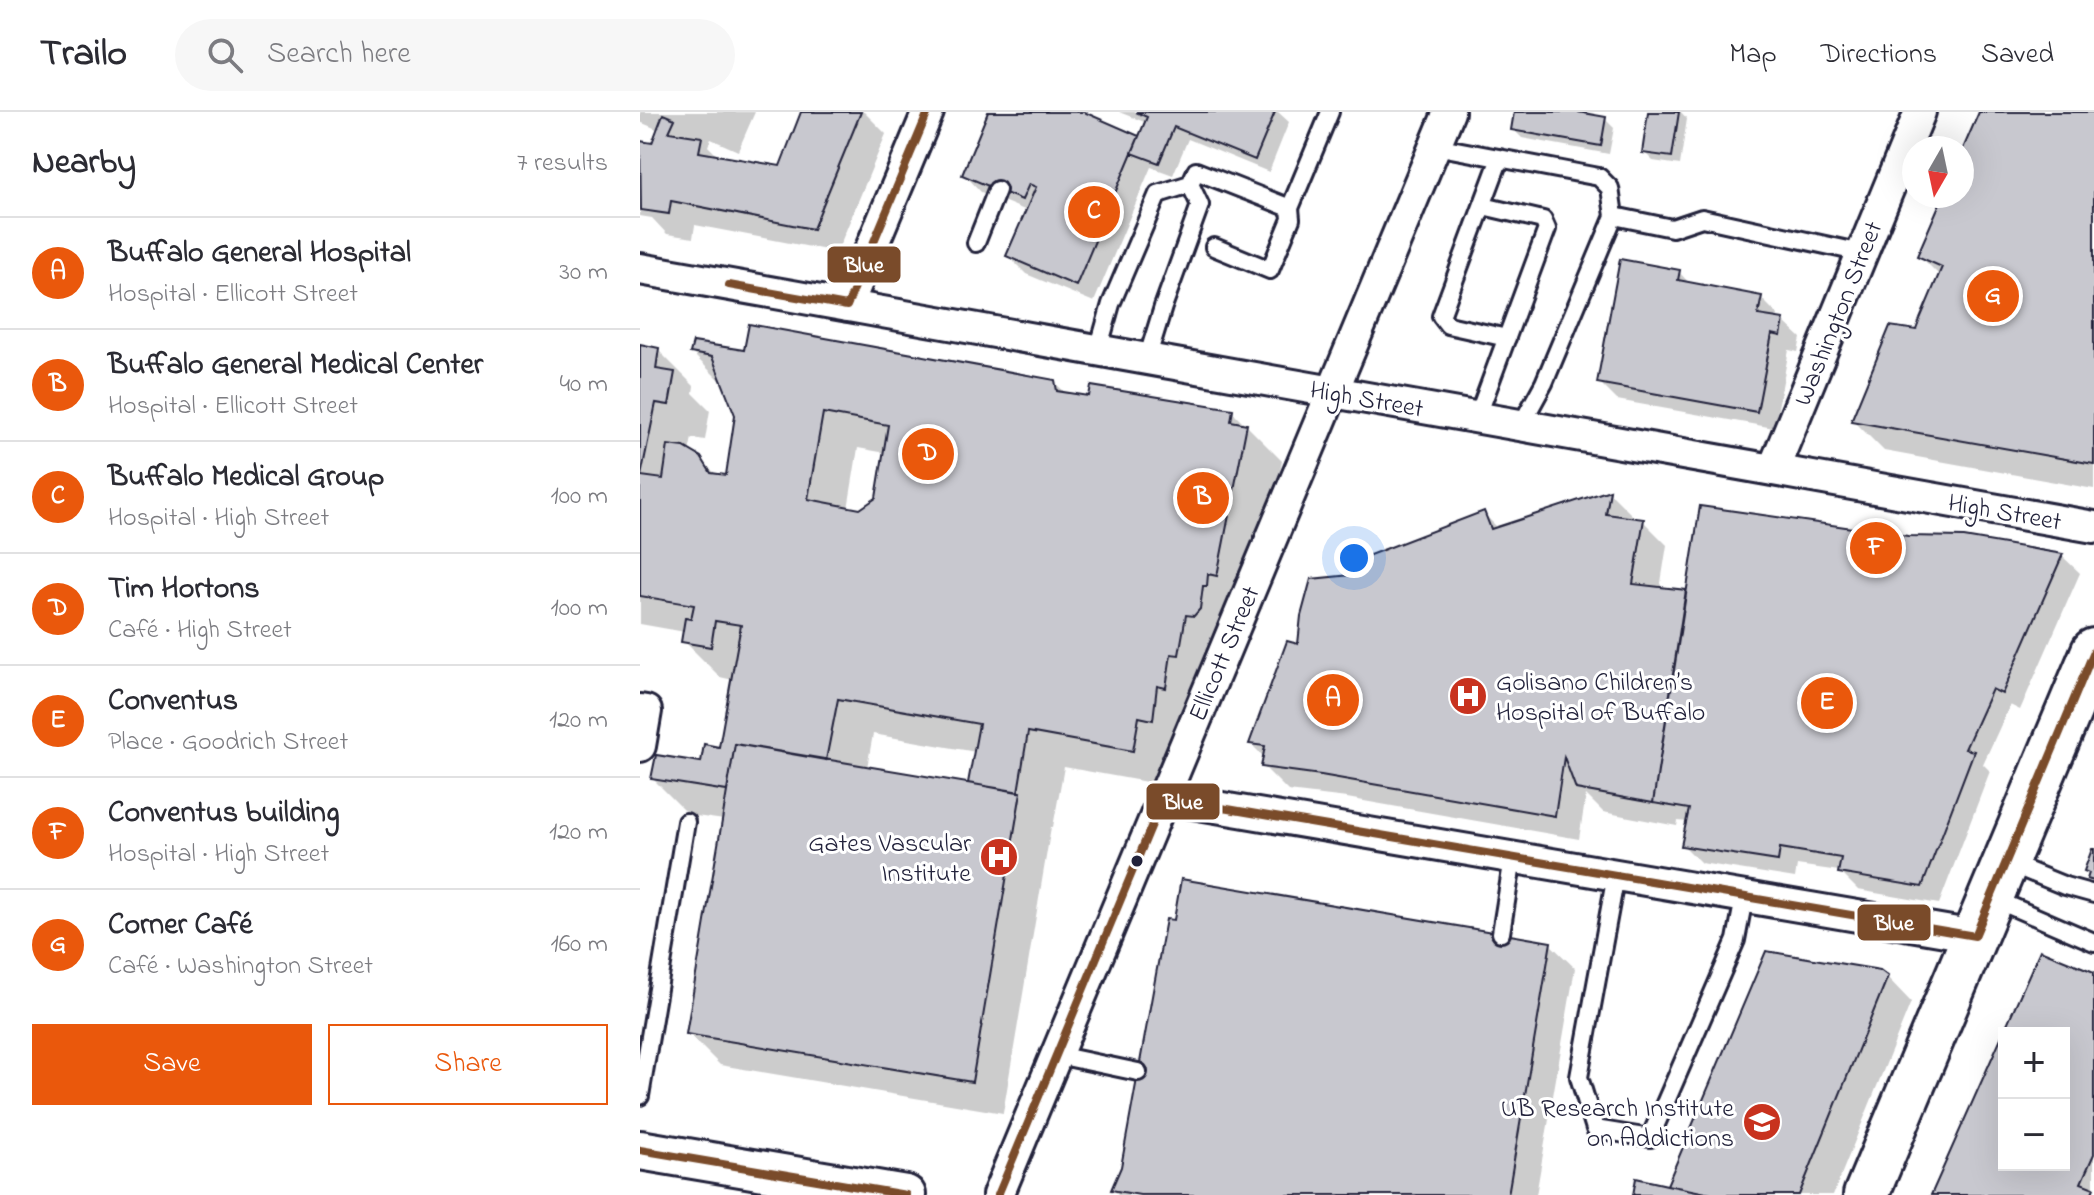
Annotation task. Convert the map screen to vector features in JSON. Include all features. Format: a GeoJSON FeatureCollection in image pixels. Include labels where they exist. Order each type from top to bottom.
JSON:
{"type":"FeatureCollection","features":[{"type":"Feature","properties":{"kind":"main road"},"geometry":{"type":"LineString","coordinates":[[1866,1195],[1990,899],[2089,676]]}},
{"type":"Feature","properties":{"kind":"street"},"geometry":{"type":"LineString","coordinates":[[847,306],[928,112]]}},
{"type":"Feature","properties":{"kind":"street","name":"Ellicott Street"},"geometry":{"type":"LineString","coordinates":[[998,1195],[1449,112]]}},
{"type":"Feature","properties":{"kind":"street","name":"Washington Street"},"geometry":{"type":"LineString","coordinates":[[1773,470],[1920,112]]}},
{"type":"Feature","properties":{"kind":"street","name":"High Street"},"geometry":{"type":"LineString","coordinates":[[640,269],[2094,527]]}},
{"type":"Feature","properties":{"kind":"street"},"geometry":{"type":"LineString","coordinates":[[640,710],[646,711],[640,746]]}},
{"type":"Feature","properties":{"kind":"street"},"geometry":{"type":"LineString","coordinates":[[1163,798],[1744,898],[1990,899]]}},
{"type":"Feature","properties":{"kind":"street"},"geometry":{"type":"LineString","coordinates":[[640,1150],[906,1195]]}},
{"type":"Feature","properties":{"kind":"lane"},"geometry":{"type":"LineString","coordinates":[[1214,247],[1270,270],[1291,219],[1290,208],[1330,112]]}},
{"type":"Feature","properties":{"kind":"lane"},"geometry":{"type":"LineString","coordinates":[[1435,146],[1599,177],[1610,188],[1614,216],[1544,383],[1521,425]]}},
{"type":"Feature","properties":{"kind":"lane"},"geometry":{"type":"LineString","coordinates":[[1500,158],[1441,316],[1448,325],[1507,338]]}},
{"type":"Feature","properties":{"kind":"lane"},"geometry":{"type":"LineString","coordinates":[[1098,350],[1111,304],[1158,194],[1190,184],[1196,171],[1290,208]]}},
{"type":"Feature","properties":{"kind":"lane"},"geometry":{"type":"LineString","coordinates":[[1147,359],[1200,205],[1190,184]]}},
{"type":"Feature","properties":{"kind":"lane"},"geometry":{"type":"LineString","coordinates":[[976,243],[997,190]]}},
{"type":"Feature","properties":{"kind":"lane"},"geometry":{"type":"LineString","coordinates":[[1477,418],[1547,229],[1543,220],[1483,206]]}},
{"type":"Feature","properties":{"kind":"lane"},"geometry":{"type":"LineString","coordinates":[[1614,216],[1672,228],[1702,218],[1862,253]]}},
{"type":"Feature","properties":{"kind":"lane"},"geometry":{"type":"LineString","coordinates":[[640,1096],[686,822]]}},
{"type":"Feature","properties":{"kind":"lane"},"geometry":{"type":"LineString","coordinates":[[1501,933],[1513,858]]}},
{"type":"Feature","properties":{"kind":"lane"},"geometry":{"type":"LineString","coordinates":[[1616,875],[1579,1077],[1595,1129],[1650,1138],[1736,940],[1744,898]]}},
{"type":"Feature","properties":{"kind":"lane"},"geometry":{"type":"LineString","coordinates":[[1990,899],[2065,886],[2094,894]]}},
{"type":"Feature","properties":{"kind":"lane"},"geometry":{"type":"LineString","coordinates":[[1990,899],[2094,942]]}},
{"type":"Feature","properties":{"kind":"lane"},"geometry":{"type":"LineString","coordinates":[[1057,1055],[1138,1072]]}},
{"type":"Feature","properties":{"kind":"building"},"geometry":{"type":"Polygon","coordinates":[[[801,112],[861,112],[813,229],[671,201],[669,214],[641,210],[640,141],[652,143],[663,114],[675,119],[669,132],[702,137],[699,152],[780,166],[801,112]]]}},
{"type":"Feature","properties":{"kind":"building"},"geometry":{"type":"Polygon","coordinates":[[[988,112],[1084,112],[1139,136],[1076,286],[1006,256],[1036,187],[1029,184],[1022,200],[962,175],[988,112]]]}},
{"type":"Feature","properties":{"kind":"building"},"geometry":{"type":"Polygon","coordinates":[[[1136,112],[1275,112],[1255,160],[1174,127],[1159,163],[1132,153],[1147,117],[1136,112]]]}},
{"type":"Feature","properties":{"kind":"building"},"geometry":{"type":"Polygon","coordinates":[[[1514,112],[1578,112],[1606,117],[1601,146],[1511,130],[1514,112]]]}},
{"type":"Feature","properties":{"kind":"building"},"geometry":{"type":"Polygon","coordinates":[[[1648,112],[1679,112],[1672,157],[1642,153],[1648,112]]]}},
{"type":"Feature","properties":{"kind":"building"},"geometry":{"type":"Polygon","coordinates":[[[1979,112],[2094,112],[2094,464],[1851,421],[1890,326],[1916,330],[1942,267],[1917,256],[1938,208],[1974,208],[1974,136],[1969,136],[1979,112]]]}},
{"type":"Feature","properties":{"kind":"building"},"geometry":{"type":"Polygon","coordinates":[[[1620,259],[1680,270],[1678,280],[1762,296],[1758,315],[1784,319],[1781,336],[1772,334],[1757,412],[1597,383],[1620,259]]]}},
{"type":"Feature","properties":{"kind":"building"},"geometry":{"type":"Polygon","coordinates":[[[749,324],[1055,380],[1057,391],[1089,396],[1091,386],[1233,409],[1231,421],[1247,424],[1217,576],[1208,574],[1200,609],[1194,616],[1186,615],[1179,655],[1171,654],[1166,688],[1157,686],[1153,720],[1139,717],[1133,751],[1028,732],[1018,792],[968,783],[979,724],[838,699],[826,760],[735,744],[727,791],[651,779],[656,755],[701,762],[704,744],[719,747],[741,625],[715,621],[711,647],[681,642],[685,618],[691,619],[694,605],[640,596],[640,344],[659,348],[656,369],[675,372],[669,405],[656,403],[641,476],[663,479],[668,445],[684,447],[701,457],[711,473],[726,475],[735,415],[712,357],[690,353],[693,342],[744,350],[749,324]],[[823,413],[808,499],[860,509],[876,498],[888,425],[823,413]]]}},
{"type":"Feature","properties":{"kind":"building","name":"Golisano Children’s Hospital of Buffalo"},"geometry":{"type":"Polygon","coordinates":[[[1610,490],[1606,514],[1644,519],[1633,584],[1686,590],[1653,803],[1576,789],[1564,757],[1555,816],[1261,767],[1265,746],[1249,744],[1287,641],[1298,644],[1301,616],[1311,579],[1351,575],[1354,561],[1484,511],[1491,529],[1610,490]]]}},
{"type":"Feature","properties":{"kind":"building"},"geometry":{"type":"Polygon","coordinates":[[[1700,506],[1908,536],[1964,537],[2063,554],[2002,694],[1992,689],[1965,749],[1974,751],[1922,887],[1838,873],[1841,858],[1780,848],[1778,861],[1681,846],[1689,809],[1653,803],[1700,506]]]}},
{"type":"Feature","properties":{"kind":"building","name":"Gates Vascular Institute"},"geometry":{"type":"Polygon","coordinates":[[[735,744],[1021,792],[972,1082],[686,1034],[735,744]]]}},
{"type":"Feature","properties":{"kind":"building"},"geometry":{"type":"Polygon","coordinates":[[[2092,849],[2094,881],[2087,879],[2089,873],[2084,871],[2092,849]]]}},
{"type":"Feature","properties":{"kind":"building"},"geometry":{"type":"Polygon","coordinates":[[[1181,879],[1551,942],[1508,1195],[1140,1195],[1111,1190],[1121,1167],[1166,919],[1174,920],[1181,879]]]}},
{"type":"Feature","properties":{"kind":"building"},"geometry":{"type":"Polygon","coordinates":[[[2040,950],[2094,972],[2094,1154],[2081,1183],[2094,1188],[2091,1195],[1931,1195],[1998,1044],[1998,1171],[2070,1171],[2070,1027],[2006,1027],[2040,950]]]}},
{"type":"Feature","properties":{"kind":"building","name":"UB Research Institute on Addictions"},"geometry":{"type":"Polygon","coordinates":[[[1766,951],[1880,970],[1888,976],[1799,1195],[1716,1195],[1667,1185],[1766,951]]]}},
{"type":"Feature","properties":{"kind":"building"},"geometry":{"type":"Polygon","coordinates":[[[1636,1178],[1667,1185],[1716,1195],[1633,1195],[1636,1178]]]}},
{"type":"Feature","properties":{"kind":"transit line","name":"Blue"},"geometry":{"type":"LineString","coordinates":[[729,285],[847,306],[928,112]]}},
{"type":"Feature","properties":{"kind":"transit line","name":"Blue"},"geometry":{"type":"LineString","coordinates":[[998,1195],[1163,798],[1975,936],[2094,651]]}},
{"type":"Feature","properties":{"kind":"transit line","name":"Blue"},"geometry":{"type":"LineString","coordinates":[[640,1150],[906,1195]]}},
{"type":"Feature","properties":{"kind":"place","name":"Buffalo Medical Group"},"geometry":{"type":"Point","coordinates":[1094,212]}},
{"type":"Feature","properties":{"kind":"place","name":"Corner Café"},"geometry":{"type":"Point","coordinates":[1993,296]}},
{"type":"Feature","properties":{"kind":"place","name":"Tim Hortons"},"geometry":{"type":"Point","coordinates":[928,454]}},
{"type":"Feature","properties":{"kind":"place","name":"Buffalo General Medical Center"},"geometry":{"type":"Point","coordinates":[1203,498]}},
{"type":"Feature","properties":{"kind":"place","name":"Conventus building"},"geometry":{"type":"Point","coordinates":[1876,548]}},
{"type":"Feature","properties":{"kind":"place","name":"Golisano Children’s Hospital of Buffalo"},"geometry":{"type":"Point","coordinates":[1468,696]}},
{"type":"Feature","properties":{"kind":"place","name":"Buffalo General Hospital"},"geometry":{"type":"Point","coordinates":[1333,700]}},
{"type":"Feature","properties":{"kind":"place","name":"Conventus"},"geometry":{"type":"Point","coordinates":[1827,703]}},
{"type":"Feature","properties":{"kind":"place","name":"Gates Vascular Institute"},"geometry":{"type":"Point","coordinates":[999,857]}},
{"type":"Feature","properties":{"kind":"place","name":"UB Research Institute on Addictions"},"geometry":{"type":"Point","coordinates":[1762,1122]}}]}
